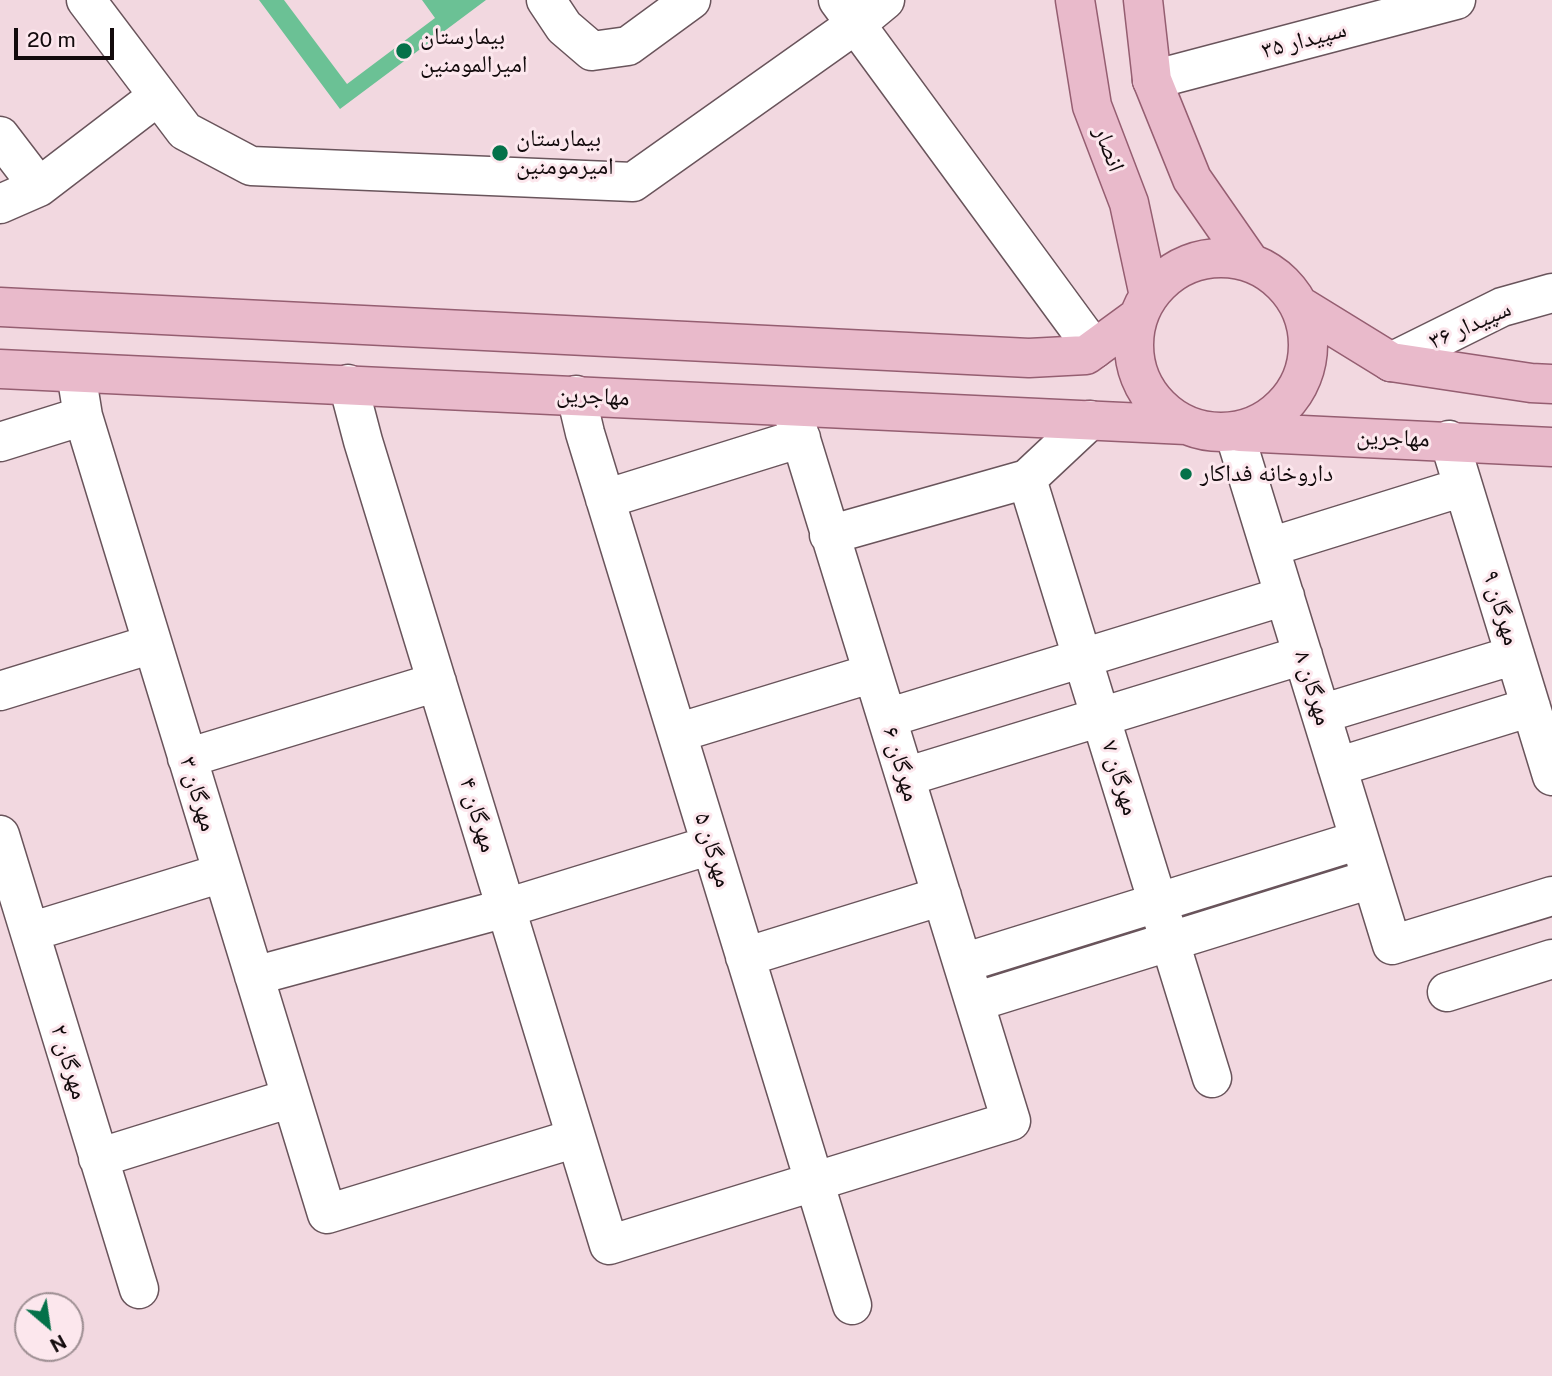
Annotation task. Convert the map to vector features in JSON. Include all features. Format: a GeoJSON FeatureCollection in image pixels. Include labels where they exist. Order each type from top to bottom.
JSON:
{"type":"FeatureCollection","features":[{"type":"Feature","properties":{"kind":"main road","name":"انصار"},"geometry":{"type":"LineString","coordinates":[[1075,0],[1092,106],[1129,203],[1143,306]]}},
{"type":"Feature","properties":{"kind":"main road"},"geometry":{"type":"LineString","coordinates":[[1143,0],[1152,80],[1192,178],[1250,261]]}},
{"type":"Feature","properties":{"kind":"main road"},"geometry":{"type":"LineString","coordinates":[[0,307],[355,327],[1029,358],[1086,355],[1143,306],[1164,279],[1183,266],[1204,259],[1227,257],[1250,261],[1270,271],[1287,287],[1300,306],[1307,328],[1309,351],[1304,373],[1294,394],[1259,424],[1234,432],[1211,431],[1186,425],[1164,411],[1147,391],[1136,368],[1133,342],[1143,306]]}},
{"type":"Feature","properties":{"kind":"main road"},"geometry":{"type":"LineString","coordinates":[[1300,306],[1391,362],[1552,384]]}},
{"type":"Feature","properties":{"kind":"main road"},"geometry":{"type":"LineString","coordinates":[[76,373],[78,312]]}},
{"type":"Feature","properties":{"kind":"main road"},"geometry":{"type":"LineString","coordinates":[[348,384],[355,327]]}},
{"type":"Feature","properties":{"kind":"main road","name":"مهاجرین"},"geometry":{"type":"LineString","coordinates":[[0,369],[576,396],[796,423],[1090,420],[1186,425]]}},
{"type":"Feature","properties":{"kind":"main road","name":"مهاجرین"},"geometry":{"type":"LineString","coordinates":[[1234,432],[1449,440],[1552,447]]}},
{"type":"Feature","properties":{"kind":"street"},"geometry":{"type":"LineString","coordinates":[[86,0],[185,131],[251,166],[633,182],[847,12],[885,0]]}},
{"type":"Feature","properties":{"kind":"street"},"geometry":{"type":"LineString","coordinates":[[546,0],[564,27],[592,51],[628,46],[691,0]]}},
{"type":"Feature","properties":{"kind":"street","name":"سپیدار ۳۵"},"geometry":{"type":"LineString","coordinates":[[1152,80],[1456,0]]}},
{"type":"Feature","properties":{"kind":"street"},"geometry":{"type":"LineString","coordinates":[[847,12],[1094,349]]}},
{"type":"Feature","properties":{"kind":"street"},"geometry":{"type":"LineString","coordinates":[[0,204],[39,187],[158,96]]}},
{"type":"Feature","properties":{"kind":"street"},"geometry":{"type":"LineString","coordinates":[[0,136],[39,187]]}},
{"type":"Feature","properties":{"kind":"street","name":"سپیدار ۳۶"},"geometry":{"type":"LineString","coordinates":[[1391,362],[1502,307],[1552,293]]}},
{"type":"Feature","properties":{"kind":"street","name":"مهرگان ۳"},"geometry":{"type":"LineString","coordinates":[[76,373],[83,416],[327,1214],[576,1138]]}},
{"type":"Feature","properties":{"kind":"street","name":"مهرگان ۴"},"geometry":{"type":"LineString","coordinates":[[348,384],[363,441],[608,1245],[814,1182]]}},
{"type":"Feature","properties":{"kind":"street","name":"مهرگان ۵"},"geometry":{"type":"LineString","coordinates":[[576,396],[852,1304]]}},
{"type":"Feature","properties":{"kind":"street"},"geometry":{"type":"LineString","coordinates":[[0,442],[83,416]]}},
{"type":"Feature","properties":{"kind":"street"},"geometry":{"type":"LineString","coordinates":[[829,535],[1027,479],[1090,420]]}},
{"type":"Feature","properties":{"kind":"street"},"geometry":{"type":"LineString","coordinates":[[606,499],[796,423]]}},
{"type":"Feature","properties":{"kind":"street","name":"مهرگان ۶"},"geometry":{"type":"LineString","coordinates":[[796,423],[1012,1121],[814,1182]]}},
{"type":"Feature","properties":{"kind":"street","name":"مهرگان ۸"},"geometry":{"type":"LineString","coordinates":[[1234,432],[1392,945],[1552,896]]}},
{"type":"Feature","properties":{"kind":"street","name":"مهرگان ۹"},"geometry":{"type":"LineString","coordinates":[[1449,440],[1552,776]]}},
{"type":"Feature","properties":{"kind":"street","name":"مهرگان ۷"},"geometry":{"type":"LineString","coordinates":[[1027,479],[1212,1078]]}},
{"type":"Feature","properties":{"kind":"street"},"geometry":{"type":"LineString","coordinates":[[1270,547],[1464,487]]}},
{"type":"Feature","properties":{"kind":"street"},"geometry":{"type":"LineString","coordinates":[[887,719],[1285,596]]}},
{"type":"Feature","properties":{"kind":"street"},"geometry":{"type":"LineString","coordinates":[[0,691],[152,644]]}},
{"type":"Feature","properties":{"kind":"street"},"geometry":{"type":"LineString","coordinates":[[905,777],[1303,655]]}},
{"type":"Feature","properties":{"kind":"street"},"geometry":{"type":"LineString","coordinates":[[1321,714],[1515,655]]}},
{"type":"Feature","properties":{"kind":"street"},"geometry":{"type":"LineString","coordinates":[[677,733],[873,673]]}},
{"type":"Feature","properties":{"kind":"street"},"geometry":{"type":"LineString","coordinates":[[187,758],[437,682]]}},
{"type":"Feature","properties":{"kind":"street"},"geometry":{"type":"LineString","coordinates":[[1337,766],[1531,707]]}},
{"type":"Feature","properties":{"kind":"street","name":"مهرگان ۲"},"geometry":{"type":"LineString","coordinates":[[0,835],[139,1289]]}},
{"type":"Feature","properties":{"kind":"street"},"geometry":{"type":"LineString","coordinates":[[962,963],[1359,840]]}},
{"type":"Feature","properties":{"kind":"street"},"geometry":{"type":"LineString","coordinates":[[254,976],[506,908],[711,845]]}},
{"type":"Feature","properties":{"kind":"street"},"geometry":{"type":"LineString","coordinates":[[30,932],[222,873]]}},
{"type":"Feature","properties":{"kind":"street"},"geometry":{"type":"LineString","coordinates":[[975,1002],[1371,879]]}},
{"type":"Feature","properties":{"kind":"street"},"geometry":{"type":"LineString","coordinates":[[745,957],[942,896]]}},
{"type":"Feature","properties":{"kind":"street"},"geometry":{"type":"LineString","coordinates":[[1447,992],[1552,959]]}},
{"type":"Feature","properties":{"kind":"street"},"geometry":{"type":"LineString","coordinates":[[99,1158],[291,1098]]}},
{"type":"Feature","properties":{"kind":"building","name":"بیمارستان امیرالمومنین"},"geometry":{"type":"Polygon","coordinates":[[[259,0],[284,0],[347,84],[435,18],[422,0],[486,0],[340,109],[259,0]]]}},
{"type":"Feature","properties":{"kind":"place","name":"بیمارستان امیرالمومنین"},"geometry":{"type":"Point","coordinates":[404,51]}},
{"type":"Feature","properties":{"kind":"place","name":"بیمارستان امیرمومنین"},"geometry":{"type":"Point","coordinates":[500,153]}},
{"type":"Feature","properties":{"kind":"place","name":"داروخانه فداکار"},"geometry":{"type":"Point","coordinates":[1186,474]}}]}
